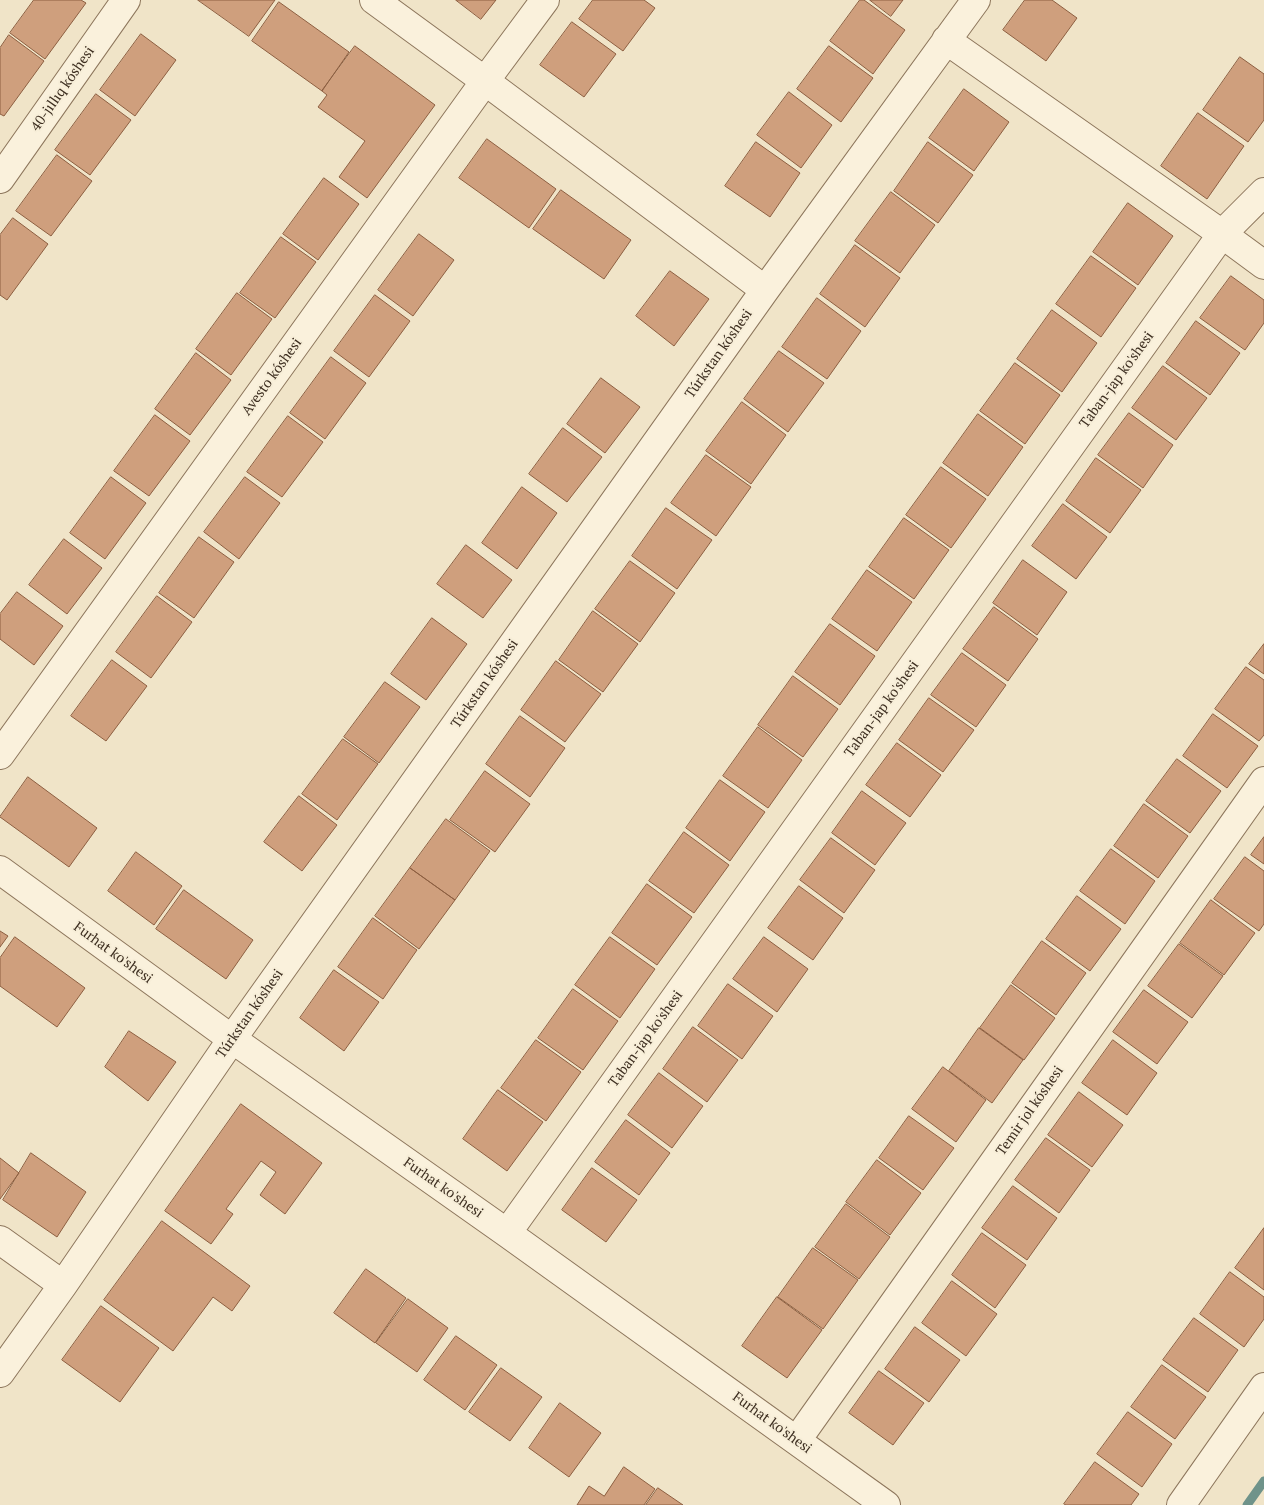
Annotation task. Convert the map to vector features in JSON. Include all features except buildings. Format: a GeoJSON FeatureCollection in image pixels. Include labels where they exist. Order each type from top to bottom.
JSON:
{"type":"FeatureCollection","features":[{"type":"Feature","properties":{"kind":"street","name":"40-jıllıq kóshesi"},"geometry":{"type":"LineString","coordinates":[[0,179],[126,0]]}},
{"type":"Feature","properties":{"kind":"street"},"geometry":{"type":"LineString","coordinates":[[374,0],[485,80],[765,290]]}},
{"type":"Feature","properties":{"kind":"street","name":"Avesto kóshesi"},"geometry":{"type":"LineString","coordinates":[[0,755],[485,80],[545,0]]}},
{"type":"Feature","properties":{"kind":"street","name":"Túrkstan kóshesi"},"geometry":{"type":"LineString","coordinates":[[0,1373],[63,1285],[232,1039],[765,290],[976,0]]}},
{"type":"Feature","properties":{"kind":"street"},"geometry":{"type":"LineString","coordinates":[[946,40],[1264,265]]}},
{"type":"Feature","properties":{"kind":"street","name":"Taban-jap ko'shesi"},"geometry":{"type":"LineString","coordinates":[[507,1233],[1222,234],[1264,192]]}},
{"type":"Feature","properties":{"kind":"street","name":"Temir jol kóshesi"},"geometry":{"type":"LineString","coordinates":[[797,1440],[1264,781]]}},
{"type":"Feature","properties":{"kind":"street","name":"Furhat ko'shesi"},"geometry":{"type":"LineString","coordinates":[[0,870],[232,1039],[507,1233],[886,1505]]}},
{"type":"Feature","properties":{"kind":"street"},"geometry":{"type":"LineString","coordinates":[[0,1240],[63,1285]]}},
{"type":"Feature","properties":{"kind":"street"},"geometry":{"type":"LineString","coordinates":[[1181,1505],[1264,1387]]}},
{"type":"Feature","properties":{"kind":"waterway"},"geometry":{"type":"LineString","coordinates":[[1247,1505],[1264,1481]]}}]}
